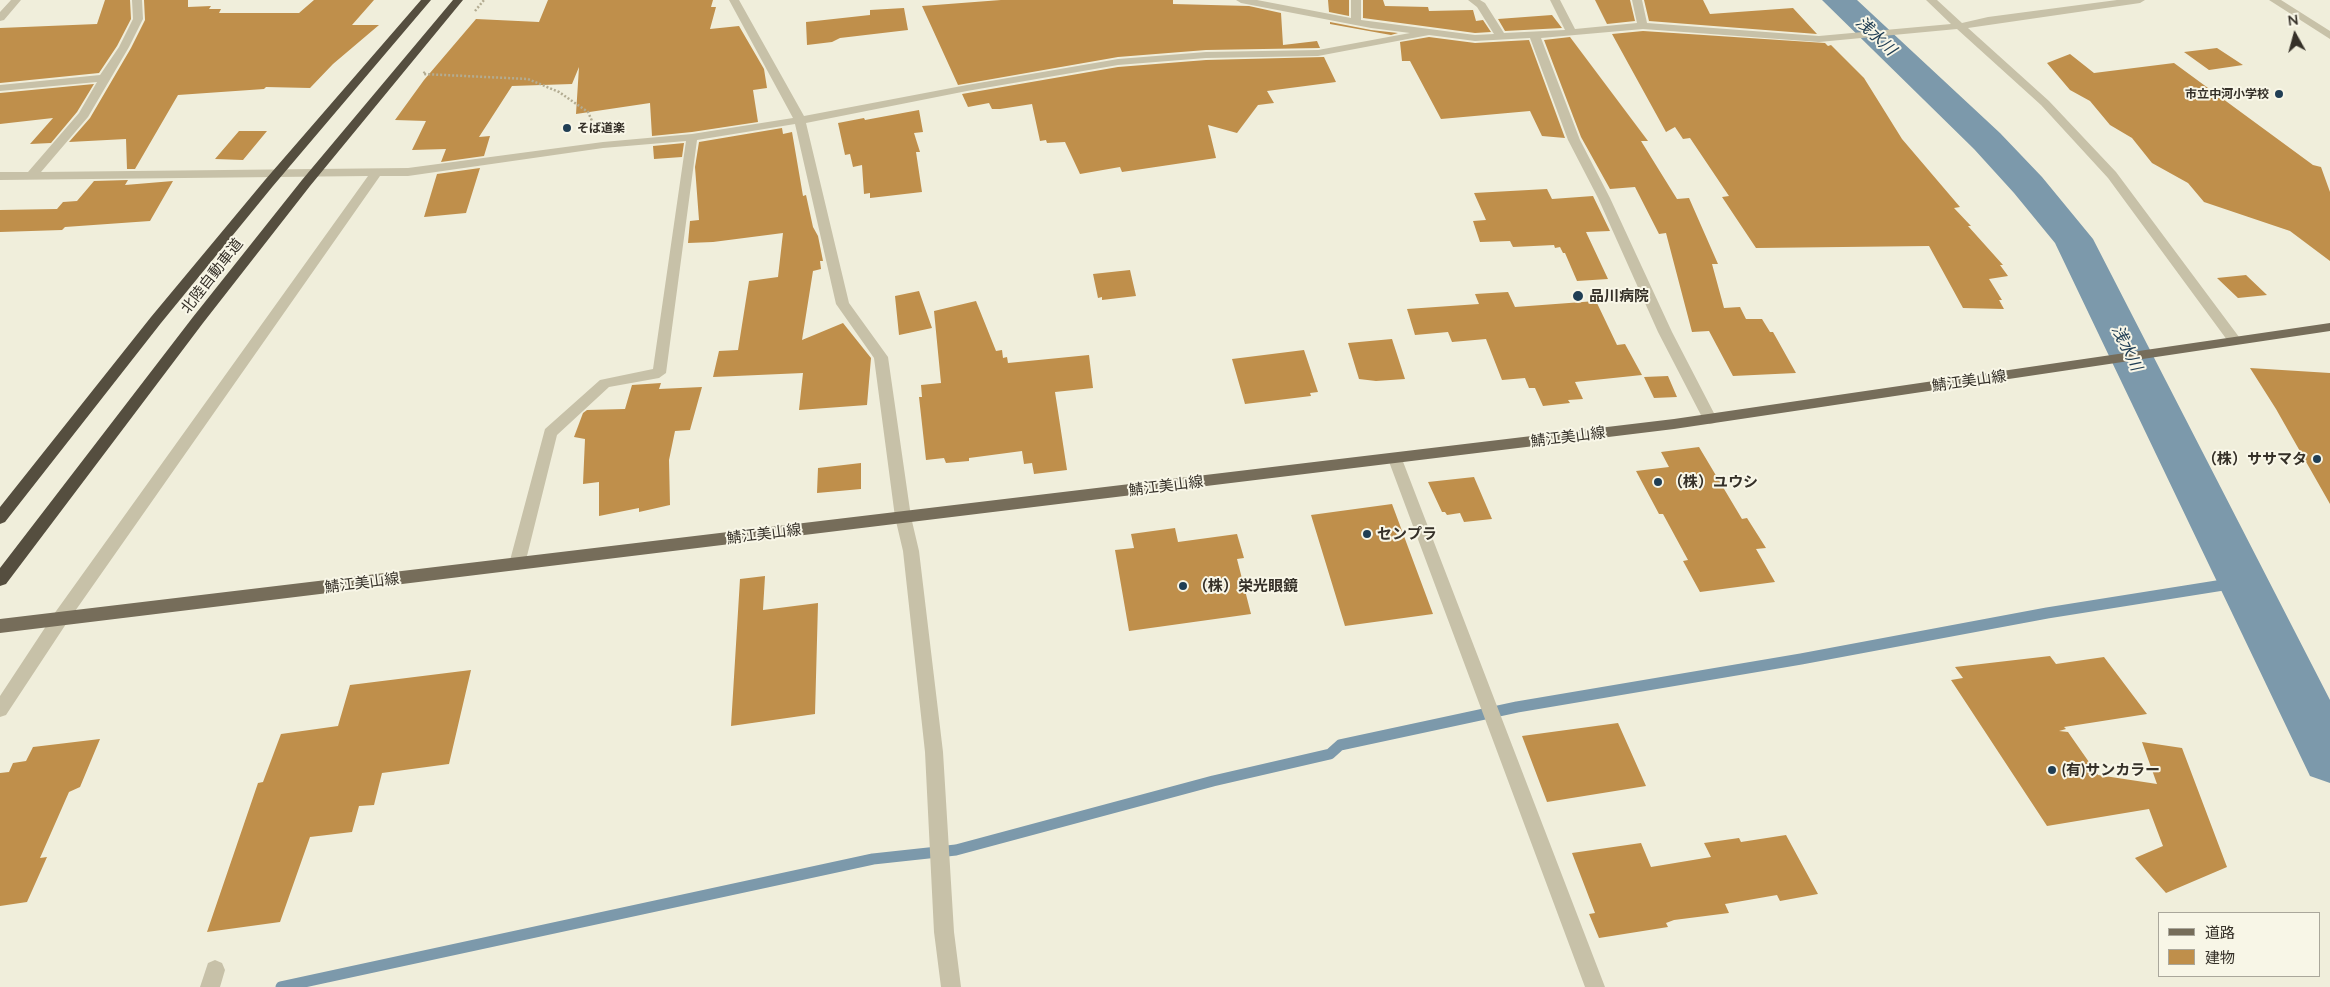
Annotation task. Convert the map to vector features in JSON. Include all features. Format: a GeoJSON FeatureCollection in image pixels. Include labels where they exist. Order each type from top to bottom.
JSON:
{"type":"FeatureCollection","features":[{"type":"Feature","properties":{"kind":"highway","name":"北陸自動車道"},"geometry":{"type":"LineString","coordinates":[[0,518],[156,320],[269,183],[426,0]]}},
{"type":"Feature","properties":{"kind":"highway","name":"北陸自動車道"},"geometry":{"type":"LineString","coordinates":[[0,580],[198,320],[306,183],[458,0]]}},
{"type":"Feature","properties":{"kind":"highway"},"geometry":{"type":"LineString","coordinates":[[0,503],[87,397],[156,320]]}},
{"type":"Feature","properties":{"kind":"main road","name":"鯖江美山線"},"geometry":{"type":"LineString","coordinates":[[0,626],[1395,459],[1710,419],[2330,327]]}},
{"type":"Feature","properties":{"kind":"street"},"geometry":{"type":"LineString","coordinates":[[0,18],[16,0]]}},
{"type":"Feature","properties":{"kind":"street"},"geometry":{"type":"LineString","coordinates":[[30,176],[84,115],[100,89],[104,78],[124,48],[138,19],[137,0]]}},
{"type":"Feature","properties":{"kind":"street"},"geometry":{"type":"LineString","coordinates":[[734,0],[800,120],[822,207],[834,272],[843,304],[880,357],[903,517],[911,551],[934,752],[944,932],[951,987]]}},
{"type":"Feature","properties":{"kind":"street"},"geometry":{"type":"LineString","coordinates":[[1241,0],[1426,33],[1475,38],[1572,33],[1643,26],[1796,36],[1819,40],[1930,30],[1988,20],[2140,0]]}},
{"type":"Feature","properties":{"kind":"street"},"geometry":{"type":"LineString","coordinates":[[1356,0],[1356,21]]}},
{"type":"Feature","properties":{"kind":"street"},"geometry":{"type":"LineString","coordinates":[[1473,0],[1481,5],[1500,36]]}},
{"type":"Feature","properties":{"kind":"street"},"geometry":{"type":"LineString","coordinates":[[1555,0],[1572,33]]}},
{"type":"Feature","properties":{"kind":"street"},"geometry":{"type":"LineString","coordinates":[[1638,0],[1643,26]]}},
{"type":"Feature","properties":{"kind":"street"},"geometry":{"type":"LineString","coordinates":[[1931,0],[2046,102],[2112,175],[2235,341]]}},
{"type":"Feature","properties":{"kind":"street"},"geometry":{"type":"LineString","coordinates":[[2274,0],[2330,36]]}},
{"type":"Feature","properties":{"kind":"street"},"geometry":{"type":"LineString","coordinates":[[0,176],[408,172],[603,145],[692,137],[800,120],[967,88],[1118,62],[1206,55],[1318,53],[1426,33]]}},
{"type":"Feature","properties":{"kind":"street"},"geometry":{"type":"LineString","coordinates":[[1534,35],[1541,48],[1574,140],[1604,198],[1665,332],[1710,419]]}},
{"type":"Feature","properties":{"kind":"street"},"geometry":{"type":"LineString","coordinates":[[0,88],[104,78]]}},
{"type":"Feature","properties":{"kind":"street"},"geometry":{"type":"LineString","coordinates":[[517,564],[550,433],[605,383],[659,374],[692,137]]}},
{"type":"Feature","properties":{"kind":"street"},"geometry":{"type":"LineString","coordinates":[[0,710],[60,619],[377,171]]}},
{"type":"Feature","properties":{"kind":"street"},"geometry":{"type":"LineString","coordinates":[[1395,459],[1594,987]]}},
{"type":"Feature","properties":{"kind":"path"},"geometry":{"type":"LineString","coordinates":[[472,15],[484,0]]}},
{"type":"Feature","properties":{"kind":"path"},"geometry":{"type":"LineString","coordinates":[[429,67],[423,74],[528,80],[559,92],[588,112],[603,145]]}},
{"type":"Feature","properties":{"kind":"building"},"geometry":{"type":"Polygon","coordinates":[[[105,0],[130,0],[131,19],[117,46],[99,73],[0,83],[0,28],[97,24],[105,0]]]}},
{"type":"Feature","properties":{"kind":"building"},"geometry":{"type":"Polygon","coordinates":[[[144,0],[188,0],[188,7],[211,6],[209,9],[221,9],[219,13],[299,13],[314,0],[374,0],[352,25],[379,25],[333,64],[310,88],[266,87],[264,89],[178,95],[135,169],[127,169],[126,139],[69,142],[90,118],[131,48],[145,20],[144,0]]]}},
{"type":"Feature","properties":{"kind":"building"},"geometry":{"type":"Polygon","coordinates":[[[548,0],[713,0],[711,7],[716,7],[710,29],[739,26],[764,69],[767,88],[753,90],[758,122],[652,136],[650,103],[576,114],[579,67],[572,84],[512,86],[479,137],[490,136],[484,156],[441,162],[446,149],[412,150],[426,121],[395,120],[424,80],[476,19],[539,22],[548,0]]]}},
{"type":"Feature","properties":{"kind":"building"},"geometry":{"type":"Polygon","coordinates":[[[1001,0],[1173,0],[1173,4],[1249,6],[1281,13],[1283,45],[1317,41],[1320,48],[1206,50],[1118,57],[958,85],[922,6],[1001,0]]]}},
{"type":"Feature","properties":{"kind":"building"},"geometry":{"type":"Polygon","coordinates":[[[1328,0],[1349,0],[1349,16],[1329,12],[1328,0]]]}},
{"type":"Feature","properties":{"kind":"building"},"geometry":{"type":"Polygon","coordinates":[[[1363,0],[1383,0],[1385,6],[1428,7],[1429,11],[1473,10],[1476,21],[1483,20],[1491,32],[1475,33],[1363,18],[1363,0]]]}},
{"type":"Feature","properties":{"kind":"building"},"geometry":{"type":"Polygon","coordinates":[[[1595,0],[1630,0],[1635,21],[1607,24],[1595,0]]]}},
{"type":"Feature","properties":{"kind":"building"},"geometry":{"type":"Polygon","coordinates":[[[1644,0],[1703,0],[1710,14],[1793,8],[1817,34],[1649,21],[1644,0]]]}},
{"type":"Feature","properties":{"kind":"building"},"geometry":{"type":"Polygon","coordinates":[[[904,8],[908,30],[840,38],[832,42],[807,45],[806,22],[870,15],[870,10],[904,8]]]}},
{"type":"Feature","properties":{"kind":"building"},"geometry":{"type":"Polygon","coordinates":[[[1552,15],[1562,28],[1505,31],[1498,19],[1552,15]]]}},
{"type":"Feature","properties":{"kind":"building"},"geometry":{"type":"Polygon","coordinates":[[[1330,22],[1398,33],[1391,35],[1330,24],[1330,22]]]}},
{"type":"Feature","properties":{"kind":"building"},"geometry":{"type":"Polygon","coordinates":[[[1643,31],[1825,43],[1828,46],[1831,45],[1864,78],[1902,139],[1960,207],[1954,208],[1971,226],[1968,226],[2003,265],[2000,265],[2008,276],[1989,279],[2002,300],[1999,300],[2004,309],[1963,308],[1929,246],[1756,248],[1722,197],[1729,196],[1690,138],[1683,139],[1675,127],[1666,132],[1612,34],[1643,31]]]}},
{"type":"Feature","properties":{"kind":"building"},"geometry":{"type":"Polygon","coordinates":[[[1429,37],[1475,43],[1529,40],[1565,138],[1542,136],[1530,111],[1441,119],[1410,61],[1402,61],[1400,42],[1429,37]]]}},
{"type":"Feature","properties":{"kind":"building"},"geometry":{"type":"Polygon","coordinates":[[[1570,37],[1648,141],[1641,141],[1677,199],[1689,198],[1718,264],[1712,264],[1724,308],[1740,307],[1746,319],[1762,319],[1770,332],[1773,332],[1796,373],[1733,376],[1709,331],[1692,332],[1666,233],[1659,234],[1635,187],[1610,189],[1581,137],[1544,40],[1570,37]]]}},
{"type":"Feature","properties":{"kind":"building"},"geometry":{"type":"Polygon","coordinates":[[[2217,48],[2243,65],[2209,70],[2184,52],[2217,48]]]}},
{"type":"Feature","properties":{"kind":"building"},"geometry":{"type":"Polygon","coordinates":[[[2070,54],[2094,73],[2174,63],[2313,165],[2321,167],[2330,192],[2330,261],[2290,231],[2204,202],[2188,183],[2152,163],[2132,138],[2110,125],[2090,101],[2070,90],[2047,63],[2070,54]]]}},
{"type":"Feature","properties":{"kind":"building"},"geometry":{"type":"Polygon","coordinates":[[[1324,57],[1336,82],[1267,91],[1274,103],[1258,105],[1237,133],[1208,125],[1216,158],[1122,172],[1120,167],[1080,174],[1065,142],[1047,143],[1046,140],[1040,141],[1032,104],[1000,109],[992,109],[989,103],[968,107],[962,94],[1118,67],[1206,60],[1324,57]]]}},
{"type":"Feature","properties":{"kind":"building"},"geometry":{"type":"Polygon","coordinates":[[[94,84],[77,112],[51,143],[30,144],[53,118],[0,124],[0,93],[94,84]]]}},
{"type":"Feature","properties":{"kind":"building"},"geometry":{"type":"Polygon","coordinates":[[[919,110],[923,132],[914,133],[920,152],[916,152],[922,192],[870,198],[870,193],[864,194],[862,165],[853,167],[850,154],[845,155],[838,123],[919,110]]]}},
{"type":"Feature","properties":{"kind":"building"},"geometry":{"type":"Polygon","coordinates":[[[782,128],[783,134],[792,132],[803,196],[806,195],[823,261],[820,261],[821,269],[813,271],[802,340],[843,323],[871,358],[867,405],[799,410],[803,373],[713,377],[719,351],[738,350],[749,281],[778,277],[783,233],[713,242],[688,243],[690,221],[699,220],[695,167],[699,142],[782,128]]]}},
{"type":"Feature","properties":{"kind":"building"},"geometry":{"type":"Polygon","coordinates":[[[239,131],[267,131],[243,160],[215,159],[239,131]]]}},
{"type":"Feature","properties":{"kind":"building"},"geometry":{"type":"Polygon","coordinates":[[[684,143],[682,157],[654,159],[653,146],[684,143]]]}},
{"type":"Feature","properties":{"kind":"building"},"geometry":{"type":"Polygon","coordinates":[[[480,168],[466,213],[424,217],[437,174],[480,168]]]}},
{"type":"Feature","properties":{"kind":"building"},"geometry":{"type":"Polygon","coordinates":[[[128,180],[125,185],[173,181],[150,221],[65,227],[62,230],[0,232],[0,210],[57,209],[63,202],[77,201],[94,181],[128,180]]]}},
{"type":"Feature","properties":{"kind":"building"},"geometry":{"type":"Polygon","coordinates":[[[1547,189],[1552,199],[1593,196],[1610,231],[1586,232],[1608,279],[1577,281],[1565,253],[1563,253],[1560,247],[1555,248],[1554,245],[1513,247],[1510,241],[1480,242],[1473,221],[1486,220],[1474,193],[1547,189]]]}},
{"type":"Feature","properties":{"kind":"building"},"geometry":{"type":"Polygon","coordinates":[[[1130,270],[1136,296],[1102,300],[1102,297],[1098,298],[1093,274],[1130,270]]]}},
{"type":"Feature","properties":{"kind":"building"},"geometry":{"type":"Polygon","coordinates":[[[2246,275],[2267,295],[2238,298],[2217,278],[2246,275]]]}},
{"type":"Feature","properties":{"kind":"building"},"geometry":{"type":"Polygon","coordinates":[[[919,291],[932,328],[899,335],[895,296],[919,291]]]}},
{"type":"Feature","properties":{"kind":"building"},"geometry":{"type":"Polygon","coordinates":[[[1508,292],[1515,307],[1596,301],[1617,345],[1625,344],[1642,375],[1575,382],[1583,399],[1568,400],[1570,403],[1543,406],[1535,388],[1529,388],[1525,378],[1502,380],[1486,339],[1452,342],[1448,332],[1415,335],[1407,309],[1479,304],[1475,294],[1508,292]]]}},
{"type":"Feature","properties":{"kind":"building"},"geometry":{"type":"Polygon","coordinates":[[[976,301],[996,351],[1002,350],[1003,358],[1007,357],[1008,363],[1089,355],[1093,388],[1055,392],[1067,470],[1034,474],[1032,463],[1024,464],[1022,451],[969,458],[969,461],[946,463],[944,458],[926,460],[919,397],[922,397],[921,385],[941,383],[934,311],[976,301]]]}},
{"type":"Feature","properties":{"kind":"building"},"geometry":{"type":"Polygon","coordinates":[[[1392,339],[1405,379],[1376,381],[1359,379],[1348,343],[1392,339]]]}},
{"type":"Feature","properties":{"kind":"building"},"geometry":{"type":"Polygon","coordinates":[[[1304,350],[1318,392],[1310,393],[1311,396],[1245,404],[1232,359],[1304,350]]]}},
{"type":"Feature","properties":{"kind":"building"},"geometry":{"type":"Polygon","coordinates":[[[2250,368],[2330,373],[2330,504],[2276,409],[2250,368]]]}},
{"type":"Feature","properties":{"kind":"building"},"geometry":{"type":"Polygon","coordinates":[[[1668,376],[1677,397],[1654,398],[1644,377],[1668,376]]]}},
{"type":"Feature","properties":{"kind":"building"},"geometry":{"type":"Polygon","coordinates":[[[661,383],[659,389],[702,387],[690,430],[675,431],[669,460],[670,505],[639,512],[639,508],[599,516],[599,482],[583,484],[585,439],[574,437],[583,413],[587,410],[625,409],[632,385],[661,383]]]}},
{"type":"Feature","properties":{"kind":"building"},"geometry":{"type":"Polygon","coordinates":[[[1699,447],[1742,519],[1747,518],[1766,548],[1756,549],[1775,582],[1700,592],[1683,561],[1688,560],[1663,514],[1659,514],[1636,471],[1669,467],[1661,452],[1699,447]]]}},
{"type":"Feature","properties":{"kind":"building"},"geometry":{"type":"Polygon","coordinates":[[[861,463],[861,489],[817,493],[818,468],[861,463]]]}},
{"type":"Feature","properties":{"kind":"building"},"geometry":{"type":"Polygon","coordinates":[[[1474,477],[1492,519],[1464,522],[1460,513],[1447,515],[1445,512],[1442,512],[1428,482],[1474,477]]]}},
{"type":"Feature","properties":{"kind":"building","name":"センプラ"},"geometry":{"type":"Polygon","coordinates":[[[1392,504],[1433,614],[1345,626],[1311,515],[1392,504]]]}},
{"type":"Feature","properties":{"kind":"building","name":"（株）栄光眼鏡"},"geometry":{"type":"Polygon","coordinates":[[[1175,528],[1178,542],[1237,534],[1244,558],[1237,559],[1251,614],[1129,631],[1115,550],[1134,548],[1131,534],[1175,528]]]}},
{"type":"Feature","properties":{"kind":"building"},"geometry":{"type":"Polygon","coordinates":[[[765,576],[763,610],[818,603],[815,714],[731,726],[740,579],[765,576]]]}},
{"type":"Feature","properties":{"kind":"building","name":"(有)サンカラー"},"geometry":{"type":"Polygon","coordinates":[[[2050,656],[2056,664],[2104,657],[2147,714],[2064,727],[2066,729],[2059,731],[2068,732],[2098,775],[2157,784],[2142,742],[2182,748],[2227,867],[2166,893],[2135,858],[2163,846],[2149,809],[2047,826],[1951,680],[1963,678],[1955,667],[2050,656]]]}},
{"type":"Feature","properties":{"kind":"building"},"geometry":{"type":"Polygon","coordinates":[[[471,670],[449,764],[382,773],[374,805],[359,806],[352,832],[310,837],[280,922],[207,932],[258,783],[263,782],[281,734],[338,726],[350,685],[471,670]]]}},
{"type":"Feature","properties":{"kind":"building"},"geometry":{"type":"Polygon","coordinates":[[[1618,723],[1646,786],[1547,802],[1522,736],[1618,723]]]}},
{"type":"Feature","properties":{"kind":"building"},"geometry":{"type":"Polygon","coordinates":[[[100,739],[80,787],[69,792],[40,858],[47,857],[27,902],[0,906],[0,773],[9,772],[13,763],[26,761],[33,747],[100,739]]]}},
{"type":"Feature","properties":{"kind":"building"},"geometry":{"type":"Polygon","coordinates":[[[1786,835],[1818,894],[1780,901],[1777,895],[1725,904],[1729,913],[1674,920],[1666,923],[1668,927],[1599,938],[1589,914],[1595,913],[1572,853],[1641,843],[1651,867],[1711,857],[1704,843],[1739,838],[1741,842],[1786,835]]]}},
{"type":"Feature","properties":{"kind":"waterway","name":"浅水川"},"geometry":{"type":"LineString","coordinates":[[1838,0],[1987,141],[2028,185],[2073,239],[2330,758]]}},
{"type":"Feature","properties":{"kind":"waterway"},"geometry":{"type":"LineString","coordinates":[[281,987],[873,859],[956,850],[1213,781],[1330,754],[1340,745],[1517,707],[1801,659],[2047,613],[2242,582]]}},
{"type":"Feature","properties":{"kind":"place","name":"市立中河小学校"},"geometry":{"type":"Point","coordinates":[2279,94]}},
{"type":"Feature","properties":{"kind":"place","name":"そば道楽"},"geometry":{"type":"Point","coordinates":[567,128]}},
{"type":"Feature","properties":{"kind":"place","name":"品川病院"},"geometry":{"type":"Point","coordinates":[1578,296]}},
{"type":"Feature","properties":{"kind":"place","name":"（株）ササマタ"},"geometry":{"type":"Point","coordinates":[2317,459]}},
{"type":"Feature","properties":{"kind":"place","name":"（株）ユウシ"},"geometry":{"type":"Point","coordinates":[1658,482]}},
{"type":"Feature","properties":{"kind":"place","name":"センプラ"},"geometry":{"type":"Point","coordinates":[1367,534]}},
{"type":"Feature","properties":{"kind":"place","name":"（株）栄光眼鏡"},"geometry":{"type":"Point","coordinates":[1183,586]}},
{"type":"Feature","properties":{"kind":"place","name":"(有)サンカラー"},"geometry":{"type":"Point","coordinates":[2052,770]}}]}
